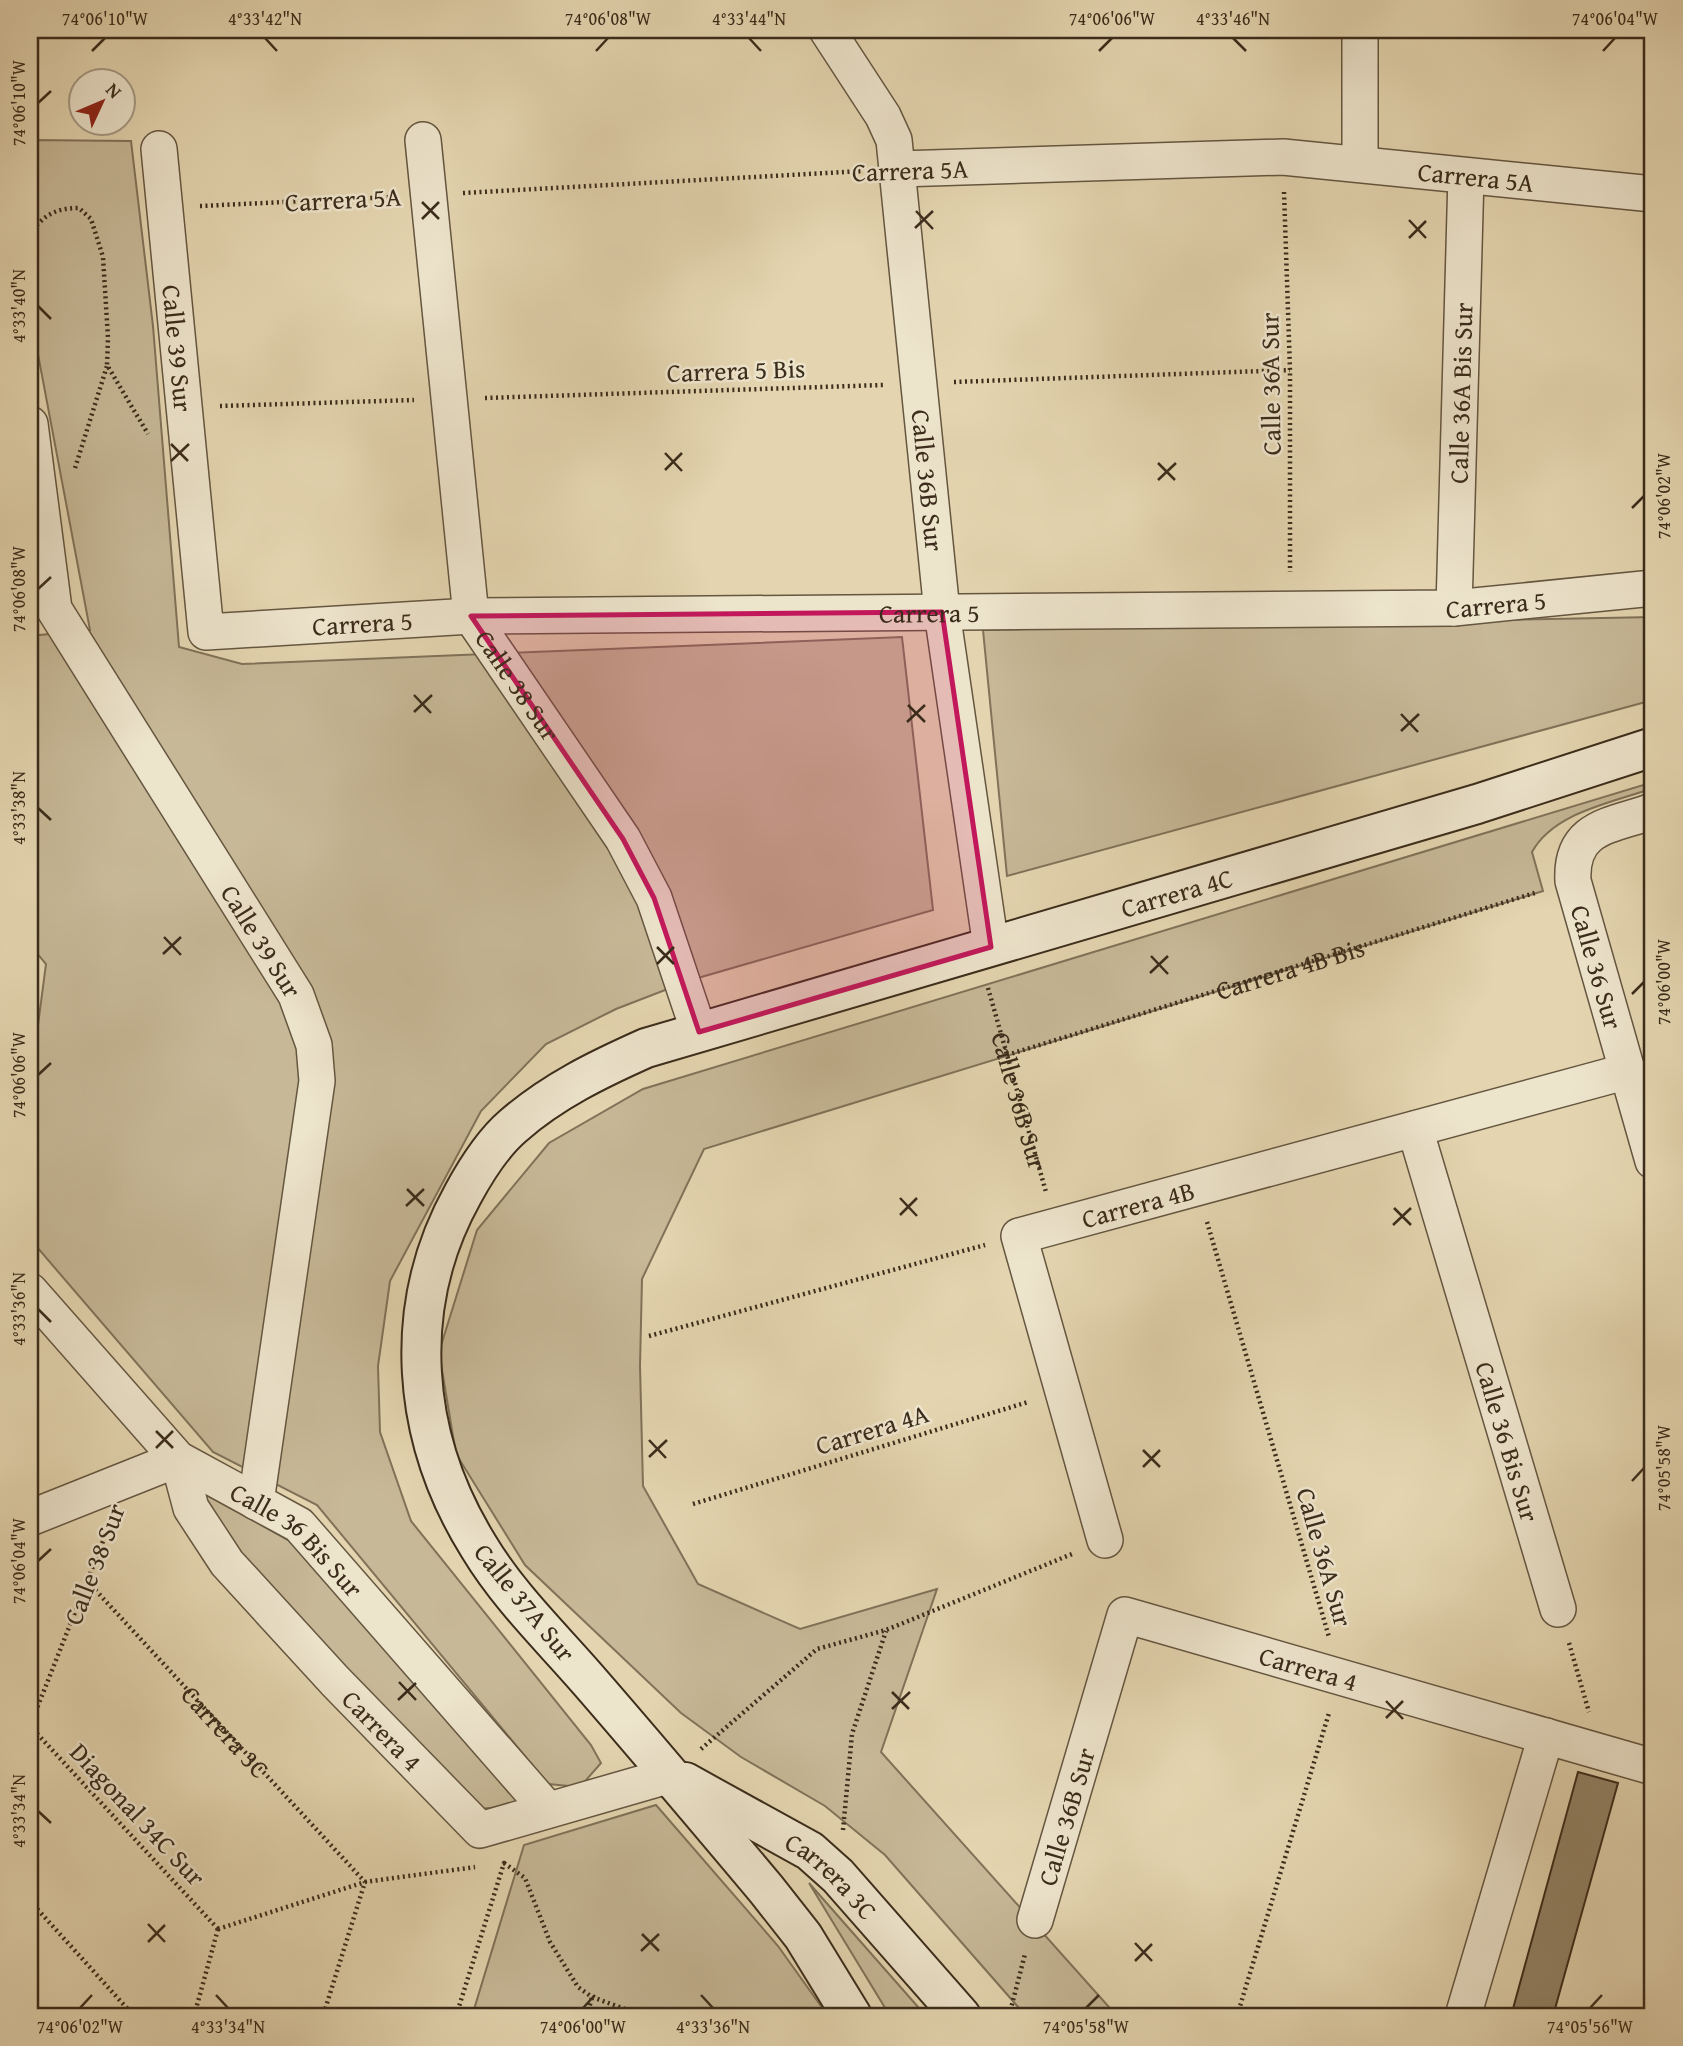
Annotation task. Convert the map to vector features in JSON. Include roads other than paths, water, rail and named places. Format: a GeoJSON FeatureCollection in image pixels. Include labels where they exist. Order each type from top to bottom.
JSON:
{"type":"FeatureCollection","features":[{"type":"Feature","properties":{"kind":"main road","name":"Carrera 4C"},"geometry":{"type":"LineString","coordinates":[[699,1032],[1477,804],[1653,747]]}},
{"type":"Feature","properties":{"kind":"main road","name":"Calle 37A Sur"},"geometry":{"type":"LineString","coordinates":[[699,1032],[646,1048],[603,1067],[554,1094],[512,1127],[478,1166],[449,1219],[429,1276],[420,1328],[420,1375],[431,1434],[449,1488],[477,1544],[509,1589],[684,1763],[803,1936],[852,2016]]}},
{"type":"Feature","properties":{"kind":"main road","name":"Carrera 3C"},"geometry":{"type":"LineString","coordinates":[[684,1763],[810,1851],[838,1876],[961,2016]]}},
{"type":"Feature","properties":{"kind":"street","name":"Calle 36B Sur"},"geometry":{"type":"LineString","coordinates":[[827,30],[883,116],[894,140],[942,612],[991,947]]}},
{"type":"Feature","properties":{"kind":"street"},"geometry":{"type":"LineString","coordinates":[[1360,30],[1360,162]]}},
{"type":"Feature","properties":{"kind":"street","name":"Calle 38 Sur"},"geometry":{"type":"LineString","coordinates":[[423,140],[471,616],[623,839],[654,898],[699,1032]]}},
{"type":"Feature","properties":{"kind":"street","name":"Calle 39 Sur"},"geometry":{"type":"LineString","coordinates":[[159,149],[206,632]]}},
{"type":"Feature","properties":{"kind":"street","name":"Carrera 5A"},"geometry":{"type":"LineString","coordinates":[[899,170],[1283,157],[1360,162],[1466,176],[1653,194]]}},
{"type":"Feature","properties":{"kind":"street","name":"Calle 36A Bis Sur"},"geometry":{"type":"LineString","coordinates":[[1454,608],[1466,176]]}},
{"type":"Feature","properties":{"kind":"street","name":"Calle 39 Sur"},"geometry":{"type":"LineString","coordinates":[[30,424],[54,609],[296,995],[314,1045],[317,1081],[256,1502]]}},
{"type":"Feature","properties":{"kind":"street","name":"Carrera 5"},"geometry":{"type":"LineString","coordinates":[[206,632],[471,616],[1454,608],[1653,588]]}},
{"type":"Feature","properties":{"kind":"street","name":"Calle 36 Sur"},"geometry":{"type":"LineString","coordinates":[[1653,811],[1593,833],[1580,842],[1574,868],[1653,1161]]}},
{"type":"Feature","properties":{"kind":"street","name":"Carrera 4B"},"geometry":{"type":"LineString","coordinates":[[1105,1540],[1019,1236],[1628,1071]]}},
{"type":"Feature","properties":{"kind":"street","name":"Calle 36 Bis Sur"},"geometry":{"type":"LineString","coordinates":[[1415,1129],[1558,1609]]}},
{"type":"Feature","properties":{"kind":"street","name":"Calle 36 Bis Sur"},"geometry":{"type":"LineString","coordinates":[[30,1291],[178,1459],[299,1525],[548,1810]]}},
{"type":"Feature","properties":{"kind":"street"},"geometry":{"type":"LineString","coordinates":[[30,1518],[178,1459]]}},
{"type":"Feature","properties":{"kind":"street","name":"Carrera 4"},"geometry":{"type":"LineString","coordinates":[[178,1459],[191,1508],[227,1563],[335,1681],[480,1830],[548,1810]]}},
{"type":"Feature","properties":{"kind":"street","name":"Calle 36B Sur"},"geometry":{"type":"LineString","coordinates":[[1035,1920],[1125,1615]]}},
{"type":"Feature","properties":{"kind":"street","name":"Carrera 4"},"geometry":{"type":"LineString","coordinates":[[1125,1615],[1653,1766]]}},
{"type":"Feature","properties":{"kind":"street"},"geometry":{"type":"LineString","coordinates":[[1463,2016],[1546,1736]]}},
{"type":"Feature","properties":{"kind":"street"},"geometry":{"type":"LineString","coordinates":[[548,1810],[684,1763]]}}]}
